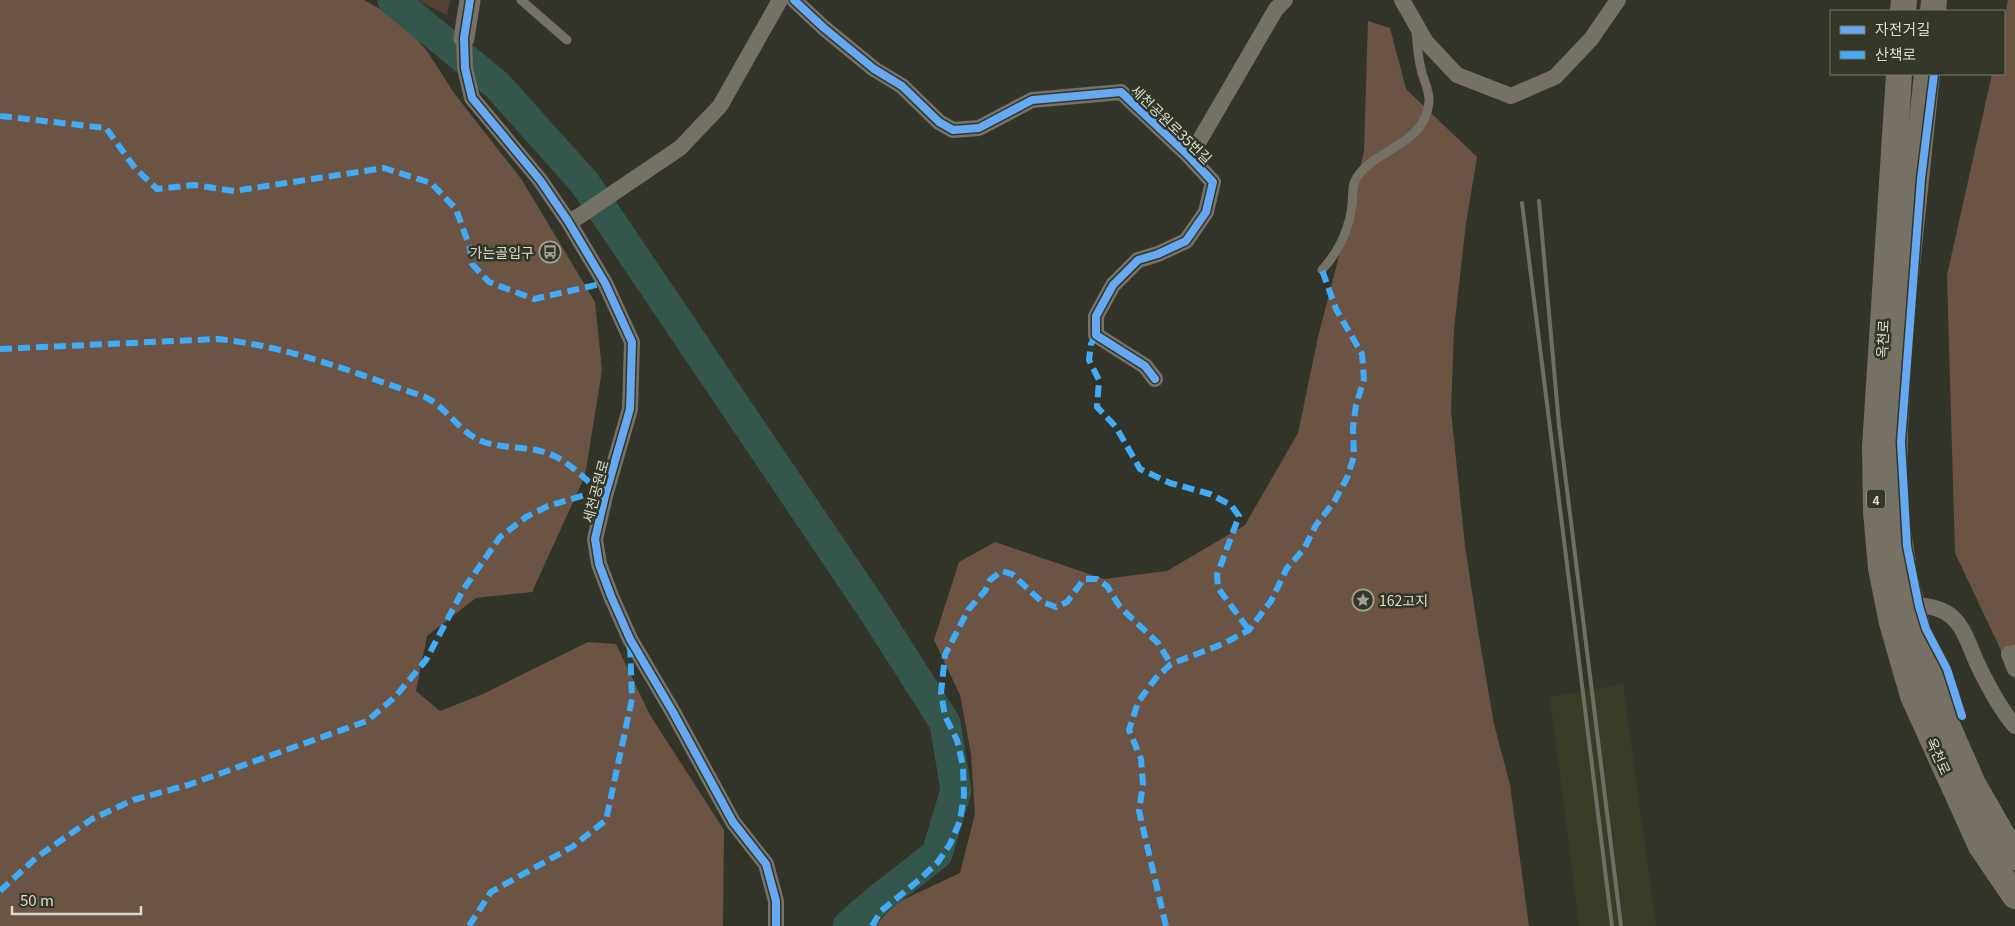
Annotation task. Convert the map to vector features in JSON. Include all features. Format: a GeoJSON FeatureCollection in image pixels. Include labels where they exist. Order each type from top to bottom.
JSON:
{"type":"FeatureCollection","features":[{"type":"Feature","properties":{"kind":"main road","name":"옥천로"},"geometry":{"type":"LineString","coordinates":[[1899,75],[1875,447],[1876,511],[1881,568],[1921,642],[1942,713],[1973,784],[2015,857]]}},
{"type":"Feature","properties":{"kind":"main road","name":"옥천로"},"geometry":{"type":"LineString","coordinates":[[1926,75],[1902,314],[1895,428],[1894,504],[1905,577],[1900,604],[1912,696],[1980,846],[2015,896]]}},
{"type":"Feature","properties":{"kind":"street"},"geometry":{"type":"LineString","coordinates":[[464,38],[470,0]]}},
{"type":"Feature","properties":{"kind":"street"},"geometry":{"type":"LineString","coordinates":[[573,219],[680,148],[720,106],[780,0]]}},
{"type":"Feature","properties":{"kind":"street","name":"세천공원로35번길"},"geometry":{"type":"LineString","coordinates":[[794,0],[824,28],[874,69],[902,86],[939,122],[953,130],[979,128],[1032,100],[1121,92],[1188,155],[1213,182],[1206,212],[1186,241],[1158,254],[1138,260],[1113,285],[1096,316],[1096,335],[1145,366],[1155,379]]}},
{"type":"Feature","properties":{"kind":"street","name":"세천공원로35번길"},"geometry":{"type":"LineString","coordinates":[[1188,155],[1198,143],[1276,9],[1284,0]]}},
{"type":"Feature","properties":{"kind":"street"},"geometry":{"type":"LineString","coordinates":[[1402,0],[1426,42],[1457,75],[1511,96],[1554,77],[1591,39],[1618,0]]}},
{"type":"Feature","properties":{"kind":"street","name":"세천공원로"},"geometry":{"type":"LineString","coordinates":[[464,38],[466,68],[472,98],[573,219],[632,342],[630,409],[605,496],[595,539],[599,564],[630,639],[673,712],[733,822],[766,864],[776,901],[776,926]]}},
{"type":"Feature","properties":{"kind":"street"},"geometry":{"type":"LineString","coordinates":[[1900,604],[1926,606],[1945,612],[1954,618],[1999,703],[2015,726]]}},
{"type":"Feature","properties":{"kind":"street"},"geometry":{"type":"LineString","coordinates":[[2015,653],[2009,654],[2015,669]]}},
{"type":"Feature","properties":{"kind":"lane"},"geometry":{"type":"LineString","coordinates":[[521,0],[567,40]]}},
{"type":"Feature","properties":{"kind":"lane"},"geometry":{"type":"LineString","coordinates":[[1322,270],[1334,256],[1347,232],[1354,184],[1361,170],[1400,144],[1421,127],[1429,101],[1420,67],[1415,23]]}},
{"type":"Feature","properties":{"kind":"shaded area"},"geometry":{"type":"Polygon","coordinates":[[[0,0],[364,0],[400,20],[427,51],[454,93],[522,180],[595,302],[602,370],[585,476],[532,592],[476,598],[427,636],[416,691],[440,711],[483,694],[588,642],[616,644],[650,715],[724,830],[723,926],[0,926],[0,0]]]}},
{"type":"Feature","properties":{"kind":"shaded area"},"geometry":{"type":"Polygon","coordinates":[[[417,0],[450,0],[447,15],[417,0]]]}},
{"type":"Feature","properties":{"kind":"shaded area"},"geometry":{"type":"Polygon","coordinates":[[[2008,0],[2015,0],[2015,680],[1955,553],[1947,275],[1992,75],[2005,75],[2005,15],[2008,0]]]}},
{"type":"Feature","properties":{"kind":"shaded area"},"geometry":{"type":"Polygon","coordinates":[[[1368,21],[1390,28],[1406,89],[1477,157],[1466,223],[1454,329],[1451,411],[1465,546],[1494,724],[1510,785],[1529,926],[875,926],[896,903],[960,873],[975,814],[971,754],[960,695],[934,640],[959,562],[995,542],[1104,579],[1167,571],[1245,525],[1298,433],[1318,337],[1351,210],[1364,151],[1368,21]]]}},
{"type":"Feature","properties":{"kind":"shaded area"},"geometry":{"type":"Polygon","coordinates":[[[1623,684],[1656,926],[1579,926],[1550,697],[1623,684]]]}},
{"type":"Feature","properties":{"kind":"waterway"},"geometry":{"type":"LineString","coordinates":[[393,0],[498,86],[584,182],[875,613],[945,723],[956,790],[937,854],[848,926]]}},
{"type":"Feature","properties":{"kind":"railway"},"geometry":{"type":"LineString","coordinates":[[1539,201],[1559,425],[1621,926]]}},
{"type":"Feature","properties":{"kind":"railway"},"geometry":{"type":"LineString","coordinates":[[1522,203],[1612,926]]}},
{"type":"Feature","properties":{"kind":"marked path"},"geometry":{"type":"LineString","coordinates":[[0,116],[106,128],[135,168],[157,189],[194,185],[234,191],[384,168],[431,183],[456,209],[470,248],[472,264],[489,282],[534,299],[605,283]]}},
{"type":"Feature","properties":{"kind":"marked path"},"geometry":{"type":"LineString","coordinates":[[1166,926],[1139,811],[1143,784],[1141,759],[1129,730],[1138,702],[1156,678],[1171,664],[1225,643],[1249,630],[1271,601],[1287,568],[1304,549],[1316,525],[1334,502],[1347,478],[1354,456],[1353,428],[1356,405],[1364,379],[1362,354],[1336,309],[1322,270]]}},
{"type":"Feature","properties":{"kind":"marked path"},"geometry":{"type":"LineString","coordinates":[[1096,335],[1091,344],[1089,360],[1099,380],[1097,407],[1116,427],[1140,469],[1170,483],[1210,494],[1231,505],[1239,516],[1217,575],[1218,588],[1249,630]]}},
{"type":"Feature","properties":{"kind":"marked path"},"geometry":{"type":"LineString","coordinates":[[0,349],[217,339],[297,354],[425,397],[479,440],[496,445],[533,449],[550,454],[572,467],[605,496]]}},
{"type":"Feature","properties":{"kind":"marked path"},"geometry":{"type":"LineString","coordinates":[[0,891],[37,857],[92,819],[133,800],[188,785],[367,721],[395,697],[426,660],[463,590],[500,537],[526,517],[548,506],[585,495],[605,496]]}},
{"type":"Feature","properties":{"kind":"marked path"},"geometry":{"type":"LineString","coordinates":[[872,926],[881,911],[938,862],[950,844],[960,821],[964,795],[963,766],[957,740],[945,716],[941,693],[945,655],[968,610],[985,591],[990,580],[1002,571],[1012,574],[1042,602],[1056,607],[1067,602],[1084,579],[1097,579],[1107,586],[1120,607],[1158,643],[1171,664]]}},
{"type":"Feature","properties":{"kind":"marked path"},"geometry":{"type":"LineString","coordinates":[[469,926],[491,892],[572,847],[606,820],[632,699],[630,644]]}},
{"type":"Feature","properties":{"kind":"cycle path"},"geometry":{"type":"LineString","coordinates":[[470,0],[464,38],[465,68],[472,98],[540,180],[568,221],[605,283],[632,342],[630,409],[605,496],[595,539],[599,564],[630,639],[673,712],[733,822],[766,864],[776,901],[776,926]]}},
{"type":"Feature","properties":{"kind":"cycle path"},"geometry":{"type":"LineString","coordinates":[[794,0],[824,28],[874,69],[902,86],[939,122],[953,130],[979,128],[1032,100],[1121,92],[1188,155],[1213,182],[1206,212],[1186,241],[1158,254],[1138,260],[1113,285],[1096,316],[1096,335],[1145,366],[1155,379]]}},
{"type":"Feature","properties":{"kind":"cycle path"},"geometry":{"type":"LineString","coordinates":[[1934,75],[1921,179],[1901,442],[1907,546],[1919,606],[1926,629],[1947,669],[1962,716]]}},
{"type":"Feature","properties":{"kind":"place","name":"가는골입구"},"geometry":{"type":"Point","coordinates":[550,252]}},
{"type":"Feature","properties":{"kind":"place","name":"162고지"},"geometry":{"type":"Point","coordinates":[1363,600]}}]}
